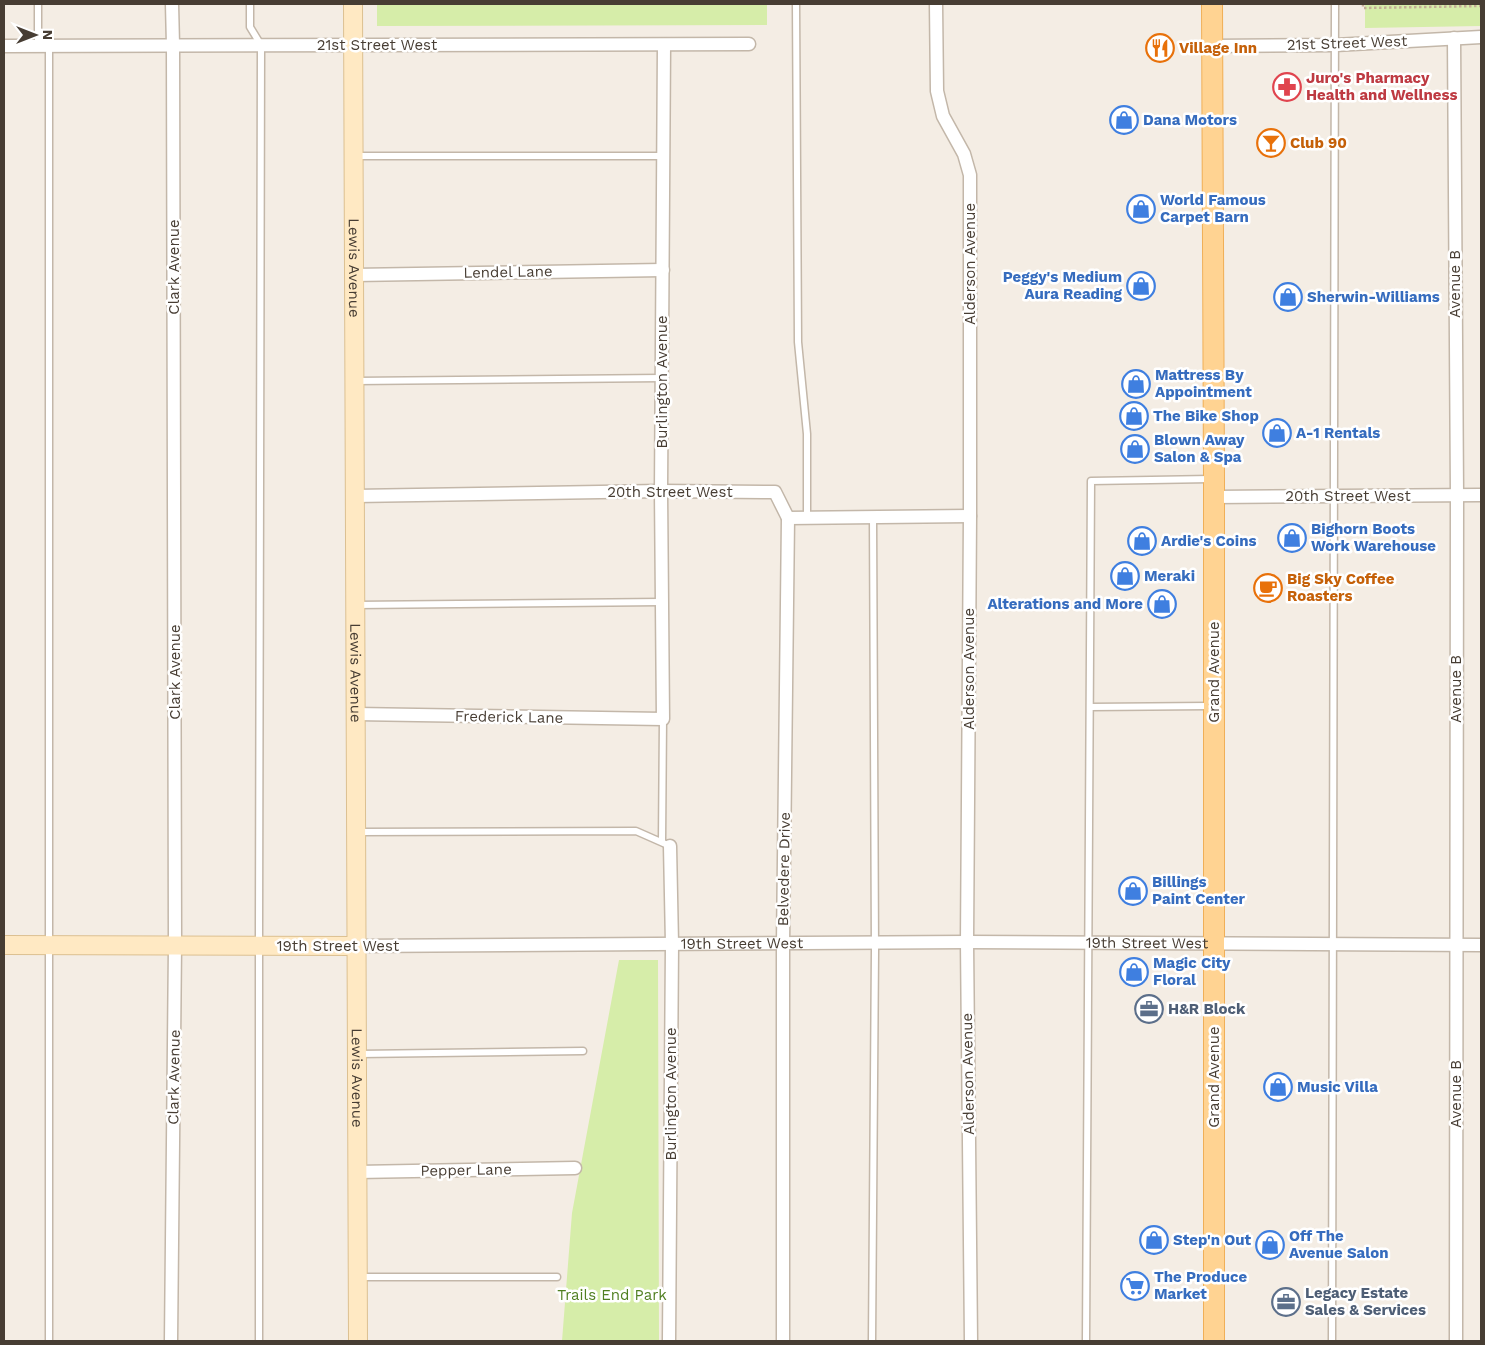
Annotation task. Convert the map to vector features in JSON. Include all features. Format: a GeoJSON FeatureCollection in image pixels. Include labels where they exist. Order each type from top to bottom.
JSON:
{"type":"FeatureCollection","features":[{"type":"Feature","properties":{"kind":"main road","name":"Grand Avenue"},"geometry":{"type":"LineString","coordinates":[[1212,4],[1214,1341]]}},
{"type":"Feature","properties":{"kind":"street","name":"Clark Avenue"},"geometry":{"type":"LineString","coordinates":[[170,1341],[175,945],[172,4]]}},
{"type":"Feature","properties":{"kind":"street","name":"Lewis Avenue"},"geometry":{"type":"LineString","coordinates":[[353,4],[358,1341]]}},
{"type":"Feature","properties":{"kind":"street","name":"Alderson Avenue"},"geometry":{"type":"LineString","coordinates":[[936,4],[937,91],[943,116],[964,154],[970,176],[967,942],[972,1341]]}},
{"type":"Feature","properties":{"kind":"street","name":"21st Street West"},"geometry":{"type":"LineString","coordinates":[[1212,46],[1335,45],[1481,37]]}},
{"type":"Feature","properties":{"kind":"street","name":"Avenue B"},"geometry":{"type":"LineString","coordinates":[[1454,38],[1457,495],[1456,1341]]}},
{"type":"Feature","properties":{"kind":"street","name":"21st Street West"},"geometry":{"type":"LineString","coordinates":[[4,46],[749,44]]}},
{"type":"Feature","properties":{"kind":"street","name":"Burlington Avenue"},"geometry":{"type":"LineString","coordinates":[[663,719],[661,491],[664,45]]}},
{"type":"Feature","properties":{"kind":"street","name":"Lendel Lane"},"geometry":{"type":"LineString","coordinates":[[354,275],[663,270]]}},
{"type":"Feature","properties":{"kind":"street","name":"20th Street West"},"geometry":{"type":"LineString","coordinates":[[1214,488],[1334,496],[1481,495]]}},
{"type":"Feature","properties":{"kind":"street","name":"20th Street West"},"geometry":{"type":"LineString","coordinates":[[355,496],[661,491],[775,492],[788,518]]}},
{"type":"Feature","properties":{"kind":"street"},"geometry":{"type":"LineString","coordinates":[[788,518],[970,516]]}},
{"type":"Feature","properties":{"kind":"street","name":"Belvedere Drive"},"geometry":{"type":"LineString","coordinates":[[783,1341],[783,944],[788,518]]}},
{"type":"Feature","properties":{"kind":"street","name":"Frederick Lane"},"geometry":{"type":"LineString","coordinates":[[356,714],[663,719]]}},
{"type":"Feature","properties":{"kind":"street","name":"Burlington Avenue"},"geometry":{"type":"LineString","coordinates":[[666,844],[672,944],[669,1341]]}},
{"type":"Feature","properties":{"kind":"street","name":"19th Street West"},"geometry":{"type":"LineString","coordinates":[[4,945],[356,946],[967,942],[1481,945]]}},
{"type":"Feature","properties":{"kind":"street","name":"Pepper Lane"},"geometry":{"type":"LineString","coordinates":[[357,1172],[575,1168]]}},
{"type":"Feature","properties":{"kind":"lane"},"geometry":{"type":"LineString","coordinates":[[38,4],[44,46],[49,945],[49,1341]]}},
{"type":"Feature","properties":{"kind":"lane"},"geometry":{"type":"LineString","coordinates":[[250,4],[250,27],[261,45],[259,1341]]}},
{"type":"Feature","properties":{"kind":"lane"},"geometry":{"type":"LineString","coordinates":[[796,4],[798,342],[807,434],[807,518]]}},
{"type":"Feature","properties":{"kind":"lane"},"geometry":{"type":"LineString","coordinates":[[1332,1341],[1335,4]]}},
{"type":"Feature","properties":{"kind":"lane"},"geometry":{"type":"LineString","coordinates":[[354,156],[663,156]]}},
{"type":"Feature","properties":{"kind":"lane"},"geometry":{"type":"LineString","coordinates":[[354,381],[662,378]]}},
{"type":"Feature","properties":{"kind":"lane"},"geometry":{"type":"LineString","coordinates":[[1086,1341],[1091,480],[1214,488]]}},
{"type":"Feature","properties":{"kind":"lane"},"geometry":{"type":"LineString","coordinates":[[872,1341],[875,943],[874,517]]}},
{"type":"Feature","properties":{"kind":"lane"},"geometry":{"type":"LineString","coordinates":[[355,605],[662,602]]}},
{"type":"Feature","properties":{"kind":"lane"},"geometry":{"type":"LineString","coordinates":[[1090,706],[1214,706]]}},
{"type":"Feature","properties":{"kind":"lane"},"geometry":{"type":"LineString","coordinates":[[356,832],[636,831],[666,844],[663,719]]}},
{"type":"Feature","properties":{"kind":"lane"},"geometry":{"type":"LineString","coordinates":[[357,1054],[583,1050]]}},
{"type":"Feature","properties":{"kind":"lane"},"geometry":{"type":"LineString","coordinates":[[358,1277],[557,1277]]}},
{"type":"Feature","properties":{"kind":"path"},"geometry":{"type":"LineString","coordinates":[[1363,4],[1363,8],[1481,6]]}},
{"type":"Feature","properties":{"kind":"green space"},"geometry":{"type":"Polygon","coordinates":[[[377,4],[767,4],[767,25],[377,26],[377,4]]]}},
{"type":"Feature","properties":{"kind":"green space"},"geometry":{"type":"Polygon","coordinates":[[[1365,4],[1481,4],[1481,26],[1365,28],[1365,4]]]}},
{"type":"Feature","properties":{"kind":"green space","name":"Trails End Park"},"geometry":{"type":"Polygon","coordinates":[[[619,960],[658,960],[659,1341],[562,1341],[572,1213],[619,960]]]}},
{"type":"Feature","properties":{"kind":"place","name":"Village Inn"},"geometry":{"type":"Point","coordinates":[1160,48]}},
{"type":"Feature","properties":{"kind":"place","name":"Juro's Pharmacy Health and Wellness"},"geometry":{"type":"Point","coordinates":[1287,87]}},
{"type":"Feature","properties":{"kind":"place","name":"Dana Motors"},"geometry":{"type":"Point","coordinates":[1124,120]}},
{"type":"Feature","properties":{"kind":"place","name":"Club 90"},"geometry":{"type":"Point","coordinates":[1271,143]}},
{"type":"Feature","properties":{"kind":"place","name":"World Famous Carpet Barn"},"geometry":{"type":"Point","coordinates":[1141,209]}},
{"type":"Feature","properties":{"kind":"place","name":"Peggy's Medium Aura Reading"},"geometry":{"type":"Point","coordinates":[1141,286]}},
{"type":"Feature","properties":{"kind":"place","name":"Sherwin-Williams"},"geometry":{"type":"Point","coordinates":[1288,297]}},
{"type":"Feature","properties":{"kind":"place","name":"Mattress By Appointment"},"geometry":{"type":"Point","coordinates":[1136,384]}},
{"type":"Feature","properties":{"kind":"place","name":"The Bike Shop"},"geometry":{"type":"Point","coordinates":[1134,416]}},
{"type":"Feature","properties":{"kind":"place","name":"A-1 Rentals"},"geometry":{"type":"Point","coordinates":[1277,433]}},
{"type":"Feature","properties":{"kind":"place","name":"Blown Away Salon & Spa"},"geometry":{"type":"Point","coordinates":[1135,449]}},
{"type":"Feature","properties":{"kind":"place","name":"Bighorn Boots Work Warehouse"},"geometry":{"type":"Point","coordinates":[1292,538]}},
{"type":"Feature","properties":{"kind":"place","name":"Ardie's Coins"},"geometry":{"type":"Point","coordinates":[1142,541]}},
{"type":"Feature","properties":{"kind":"place","name":"Meraki"},"geometry":{"type":"Point","coordinates":[1125,576]}},
{"type":"Feature","properties":{"kind":"place","name":"Big Sky Coffee Roasters"},"geometry":{"type":"Point","coordinates":[1268,588]}},
{"type":"Feature","properties":{"kind":"place","name":"Alterations and More"},"geometry":{"type":"Point","coordinates":[1162,604]}},
{"type":"Feature","properties":{"kind":"place","name":"Billings Paint Center"},"geometry":{"type":"Point","coordinates":[1133,891]}},
{"type":"Feature","properties":{"kind":"place","name":"Magic City Floral"},"geometry":{"type":"Point","coordinates":[1134,972]}},
{"type":"Feature","properties":{"kind":"place","name":"H&R Block"},"geometry":{"type":"Point","coordinates":[1149,1009]}},
{"type":"Feature","properties":{"kind":"place","name":"Music Villa"},"geometry":{"type":"Point","coordinates":[1278,1087]}},
{"type":"Feature","properties":{"kind":"place","name":"Step'n Out"},"geometry":{"type":"Point","coordinates":[1154,1240]}},
{"type":"Feature","properties":{"kind":"place","name":"Off The Avenue Salon"},"geometry":{"type":"Point","coordinates":[1270,1245]}},
{"type":"Feature","properties":{"kind":"place","name":"The Produce Market"},"geometry":{"type":"Point","coordinates":[1135,1286]}},
{"type":"Feature","properties":{"kind":"place","name":"Legacy Estate Sales & Services"},"geometry":{"type":"Point","coordinates":[1286,1302]}}]}
